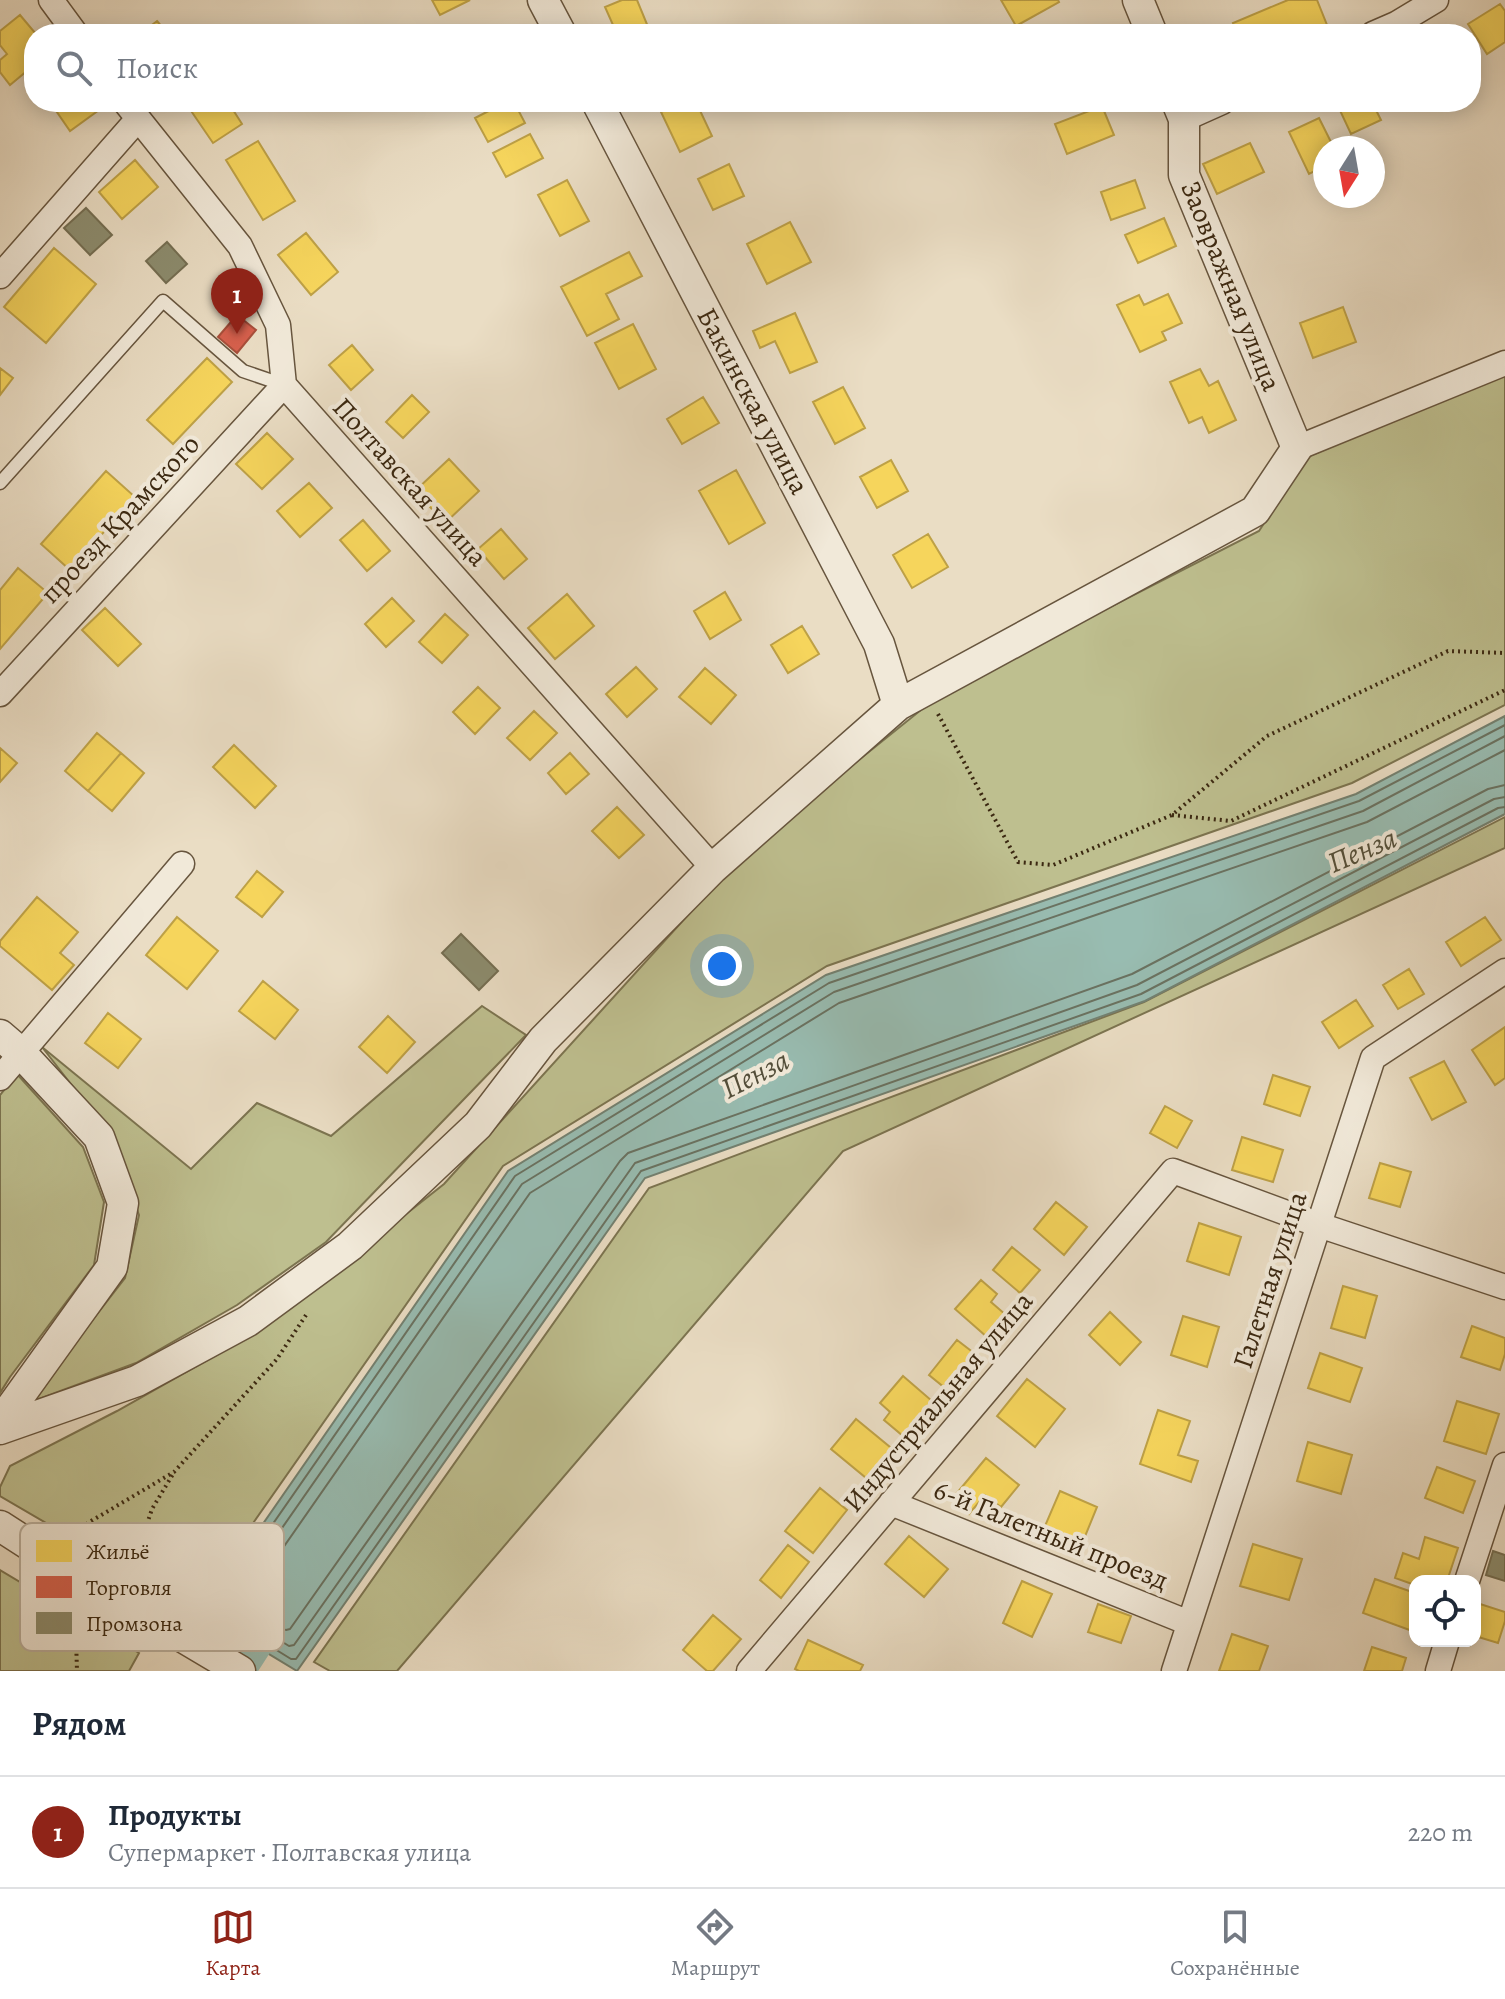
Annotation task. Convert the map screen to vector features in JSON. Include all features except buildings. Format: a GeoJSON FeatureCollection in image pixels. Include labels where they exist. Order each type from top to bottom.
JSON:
{"type":"FeatureCollection","features":[{"type":"Feature","properties":{"kind":"street"},"geometry":{"type":"LineString","coordinates":[[51,0],[69,24]]}},
{"type":"Feature","properties":{"kind":"street"},"geometry":{"type":"LineString","coordinates":[[543,0],[556,24]]}},
{"type":"Feature","properties":{"kind":"street"},"geometry":{"type":"LineString","coordinates":[[1138,0],[1148,24]]}},
{"type":"Feature","properties":{"kind":"street"},"geometry":{"type":"LineString","coordinates":[[1396,24],[1436,0]]}},
{"type":"Feature","properties":{"kind":"street"},"geometry":{"type":"LineString","coordinates":[[0,276],[130,112]]}},
{"type":"Feature","properties":{"kind":"street"},"geometry":{"type":"LineString","coordinates":[[132,112],[240,246],[278,325],[284,385]]}},
{"type":"Feature","properties":{"kind":"street","name":"Бакинская улица"},"geometry":{"type":"LineString","coordinates":[[602,112],[879,644],[898,705]]}},
{"type":"Feature","properties":{"kind":"street","name":"Заовражная улица"},"geometry":{"type":"LineString","coordinates":[[1181,112],[1184,175],[1297,448]]}},
{"type":"Feature","properties":{"kind":"street"},"geometry":{"type":"LineString","coordinates":[[0,1429],[137,1381],[248,1321],[350,1246],[478,1125],[543,1040],[713,868],[898,705],[1255,511],[1297,448],[1505,363]]}},
{"type":"Feature","properties":{"kind":"street","name":"проезд Крамского"},"geometry":{"type":"LineString","coordinates":[[0,694],[284,385]]}},
{"type":"Feature","properties":{"kind":"street","name":"Полтавская улица"},"geometry":{"type":"LineString","coordinates":[[284,385],[713,868]]}},
{"type":"Feature","properties":{"kind":"street"},"geometry":{"type":"LineString","coordinates":[[0,1078],[11,1044],[182,864]]}},
{"type":"Feature","properties":{"kind":"street","name":"Галетная улица"},"geometry":{"type":"LineString","coordinates":[[1174,1671],[1373,1058],[1505,971]]}},
{"type":"Feature","properties":{"kind":"street"},"geometry":{"type":"LineString","coordinates":[[0,1423],[112,1267],[123,1203],[99,1137],[11,1044]]}},
{"type":"Feature","properties":{"kind":"street","name":"Индустриальная улица"},"geometry":{"type":"LineString","coordinates":[[749,1671],[1173,1171],[1319,1225]]}},
{"type":"Feature","properties":{"kind":"street"},"geometry":{"type":"LineString","coordinates":[[1319,1225],[1505,1287]]}},
{"type":"Feature","properties":{"kind":"street"},"geometry":{"type":"LineString","coordinates":[[1469,1575],[1505,1465]]}},
{"type":"Feature","properties":{"kind":"street","name":"6-й Галетный проезд"},"geometry":{"type":"LineString","coordinates":[[891,1503],[1189,1623]]}},
{"type":"Feature","properties":{"kind":"street"},"geometry":{"type":"LineString","coordinates":[[0,1526],[20,1539]]}},
{"type":"Feature","properties":{"kind":"street"},"geometry":{"type":"LineString","coordinates":[[1438,1671],[1445,1647]]}},
{"type":"Feature","properties":{"kind":"street"},"geometry":{"type":"LineString","coordinates":[[206,1651],[240,1671]]}},
{"type":"Feature","properties":{"kind":"lane"},"geometry":{"type":"LineString","coordinates":[[0,483],[163,301],[243,371],[284,385]]}},
{"type":"Feature","properties":{"kind":"path"},"geometry":{"type":"LineString","coordinates":[[925,690],[1018,862],[1053,865],[1172,815],[1267,736],[1448,651],[1505,653]]}},
{"type":"Feature","properties":{"kind":"path"},"geometry":{"type":"LineString","coordinates":[[1172,815],[1231,821],[1505,690]]}},
{"type":"Feature","properties":{"kind":"path"},"geometry":{"type":"LineString","coordinates":[[147,1523],[174,1472],[277,1359],[310,1309]]}},
{"type":"Feature","properties":{"kind":"path"},"geometry":{"type":"LineString","coordinates":[[88,1523],[174,1472]]}},
{"type":"Feature","properties":{"kind":"path"},"geometry":{"type":"LineString","coordinates":[[76,1651],[77,1671]]}},
{"type":"Feature","properties":{"kind":"green space"},"geometry":{"type":"Polygon","coordinates":[[[1505,373],[1505,705],[1352,783],[827,966],[503,1166],[253,1523],[46,1523],[0,1496],[0,1487],[10,1466],[117,1411],[257,1332],[444,1184],[747,850],[942,693],[1259,531],[1307,457],[1505,373]]]}},
{"type":"Feature","properties":{"kind":"green space"},"geometry":{"type":"Polygon","coordinates":[[[1505,817],[1505,848],[843,1151],[397,1671],[330,1671],[314,1662],[649,1188],[1144,1002],[1505,817]]]}},
{"type":"Feature","properties":{"kind":"green space"},"geometry":{"type":"Polygon","coordinates":[[[482,1006],[526,1035],[326,1242],[237,1305],[136,1363],[28,1403],[125,1278],[139,1215],[109,1133],[42,1047],[191,1169],[257,1103],[331,1136],[482,1006]]]}},
{"type":"Feature","properties":{"kind":"green space"},"geometry":{"type":"Polygon","coordinates":[[[17,1074],[83,1147],[104,1202],[94,1265],[0,1393],[0,1095],[17,1074]]]}},
{"type":"Feature","properties":{"kind":"green space"},"geometry":{"type":"Polygon","coordinates":[[[0,1570],[20,1582],[20,1651],[139,1653],[129,1671],[0,1671],[0,1570]]]}},
{"type":"Feature","properties":{"kind":"water"},"geometry":{"type":"Polygon","coordinates":[[[1505,716],[1505,814],[1145,1001],[645,1178],[297,1671],[264,1651],[284,1651],[284,1523],[264,1523],[508,1171],[826,975],[1356,794],[1505,716]]]}},
{"type":"Feature","properties":{"kind":"waterway","name":"Пенза"},"geometry":{"type":"LineString","coordinates":[[232,1671],[245,1651]]}},
{"type":"Feature","properties":{"kind":"place","name":"Продукты"},"geometry":{"type":"Point","coordinates":[237,334]}}]}
